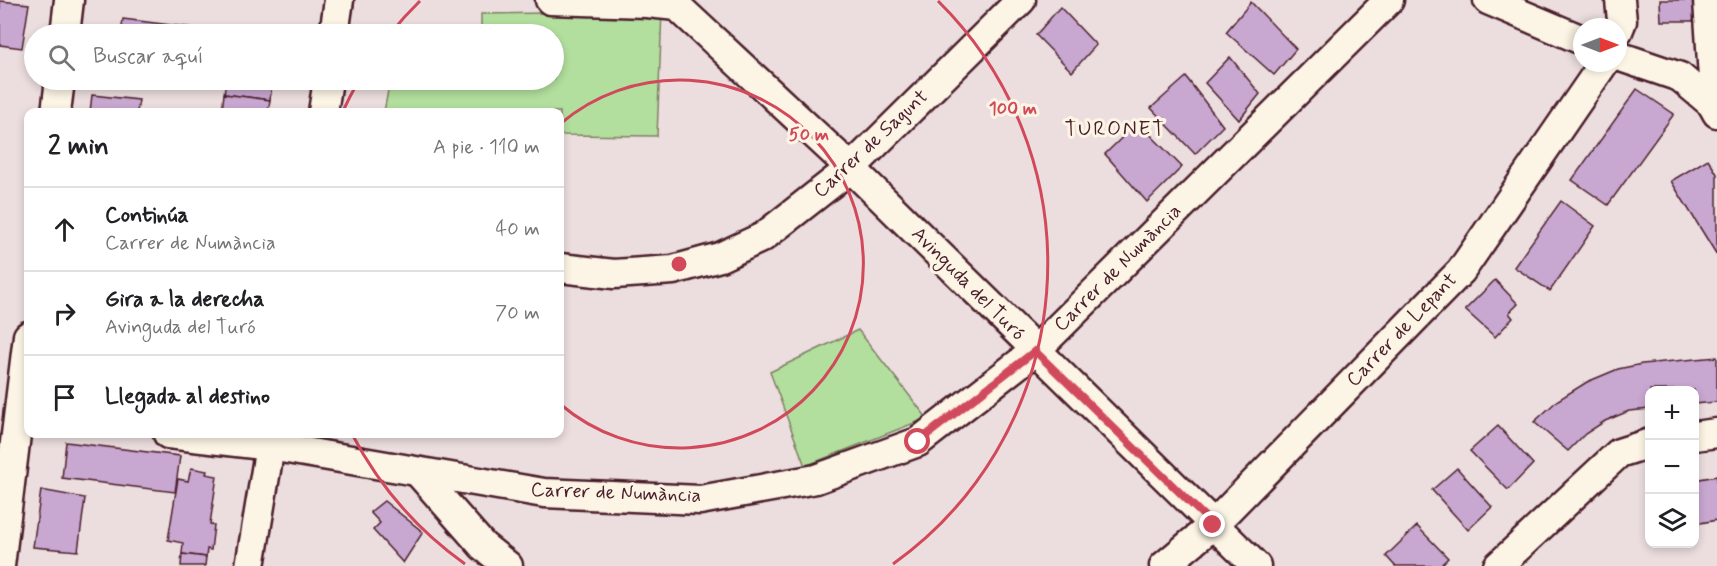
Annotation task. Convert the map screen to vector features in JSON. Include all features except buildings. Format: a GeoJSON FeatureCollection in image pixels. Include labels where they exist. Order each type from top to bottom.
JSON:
{"type":"FeatureCollection","features":[{"type":"Feature","properties":{"kind":"street"},"geometry":{"type":"LineString","coordinates":[[66,24],[69,0]]}},
{"type":"Feature","properties":{"kind":"street"},"geometry":{"type":"LineString","coordinates":[[335,24],[339,0]]}},
{"type":"Feature","properties":{"kind":"street","name":"Avinguda del Turó"},"geometry":{"type":"LineString","coordinates":[[550,0],[677,6],[851,168],[1256,566]]}},
{"type":"Feature","properties":{"kind":"street","name":"Carrer de Sagunt"},"geometry":{"type":"LineString","coordinates":[[564,268],[614,274],[673,270],[720,257],[764,237],[851,168],[1021,0]]}},
{"type":"Feature","properties":{"kind":"street","name":"Carrer de Numància"},"geometry":{"type":"LineString","coordinates":[[237,438],[271,440],[418,472],[544,494],[700,500],[816,479],[918,442],[1035,351],[1389,0]]}},
{"type":"Feature","properties":{"kind":"street"},"geometry":{"type":"LineString","coordinates":[[1488,0],[1522,7],[1573,35]]}},
{"type":"Feature","properties":{"kind":"street"},"geometry":{"type":"LineString","coordinates":[[1620,0],[1622,18]]}},
{"type":"Feature","properties":{"kind":"street"},"geometry":{"type":"LineString","coordinates":[[1708,0],[1714,108]]}},
{"type":"Feature","properties":{"kind":"street"},"geometry":{"type":"LineString","coordinates":[[1627,59],[1680,77],[1714,108]]}},
{"type":"Feature","properties":{"kind":"street","name":"Carrer de Lepant"},"geometry":{"type":"LineString","coordinates":[[1164,566],[1213,525],[1461,271],[1598,72]]}},
{"type":"Feature","properties":{"kind":"street"},"geometry":{"type":"LineString","coordinates":[[56,108],[59,90]]}},
{"type":"Feature","properties":{"kind":"street"},"geometry":{"type":"LineString","coordinates":[[324,108],[326,90]]}},
{"type":"Feature","properties":{"kind":"street"},"geometry":{"type":"LineString","coordinates":[[0,566],[24,362]]}},
{"type":"Feature","properties":{"kind":"street"},"geometry":{"type":"LineString","coordinates":[[1699,435],[1717,433]]}},
{"type":"Feature","properties":{"kind":"street"},"geometry":{"type":"LineString","coordinates":[[250,566],[271,440]]}},
{"type":"Feature","properties":{"kind":"street"},"geometry":{"type":"LineString","coordinates":[[1498,566],[1619,453],[1645,445]]}},
{"type":"Feature","properties":{"kind":"street"},"geometry":{"type":"LineString","coordinates":[[418,472],[483,546],[508,566]]}},
{"type":"Feature","properties":{"kind":"green space"},"geometry":{"type":"Polygon","coordinates":[[[662,11],[657,136],[564,135],[564,108],[385,108],[388,90],[564,90],[564,24],[481,24],[481,14],[662,11]]]}},
{"type":"Feature","properties":{"kind":"green space"},"geometry":{"type":"Polygon","coordinates":[[[858,330],[927,418],[805,466],[770,372],[858,330]]]}},
{"type":"Feature","properties":{"kind":"district","name":"TURONET"},"geometry":{"type":"Point","coordinates":[1115,129]}},
{"type":"Feature","properties":{"kind":"route"},"geometry":{"type":"LineString","coordinates":[[918,442],[1035,351],[1213,525]]}}]}
